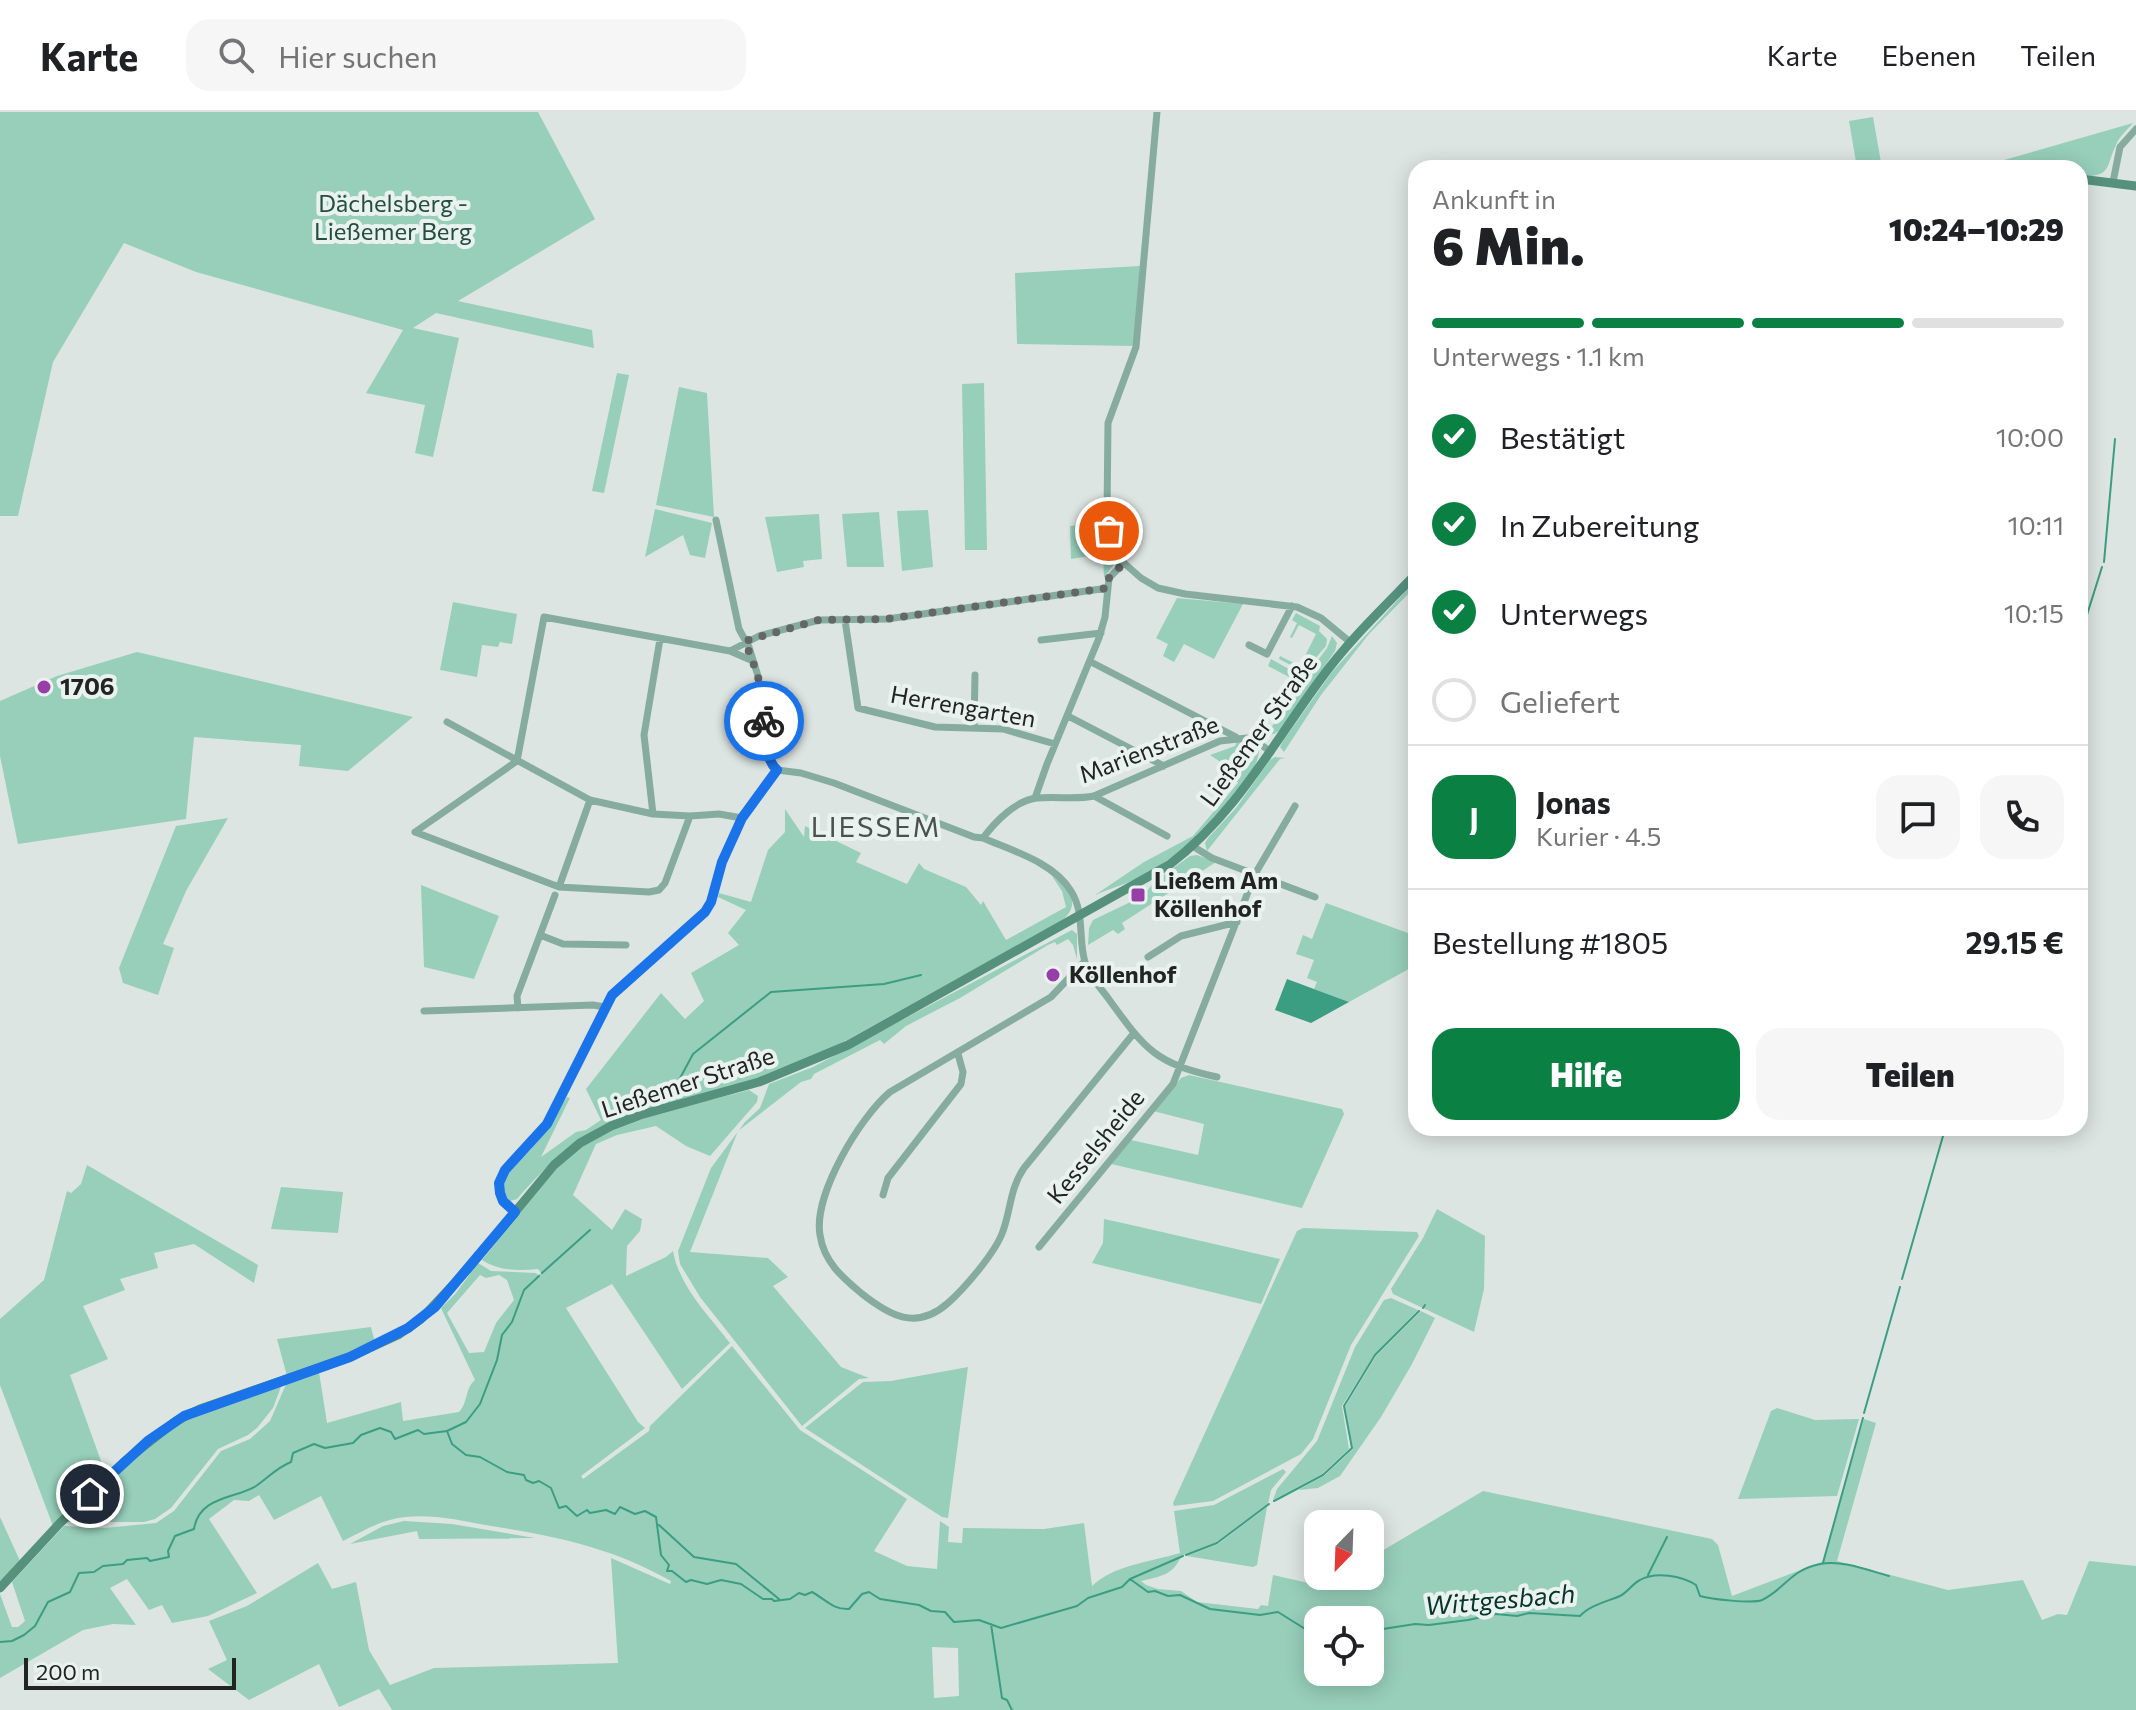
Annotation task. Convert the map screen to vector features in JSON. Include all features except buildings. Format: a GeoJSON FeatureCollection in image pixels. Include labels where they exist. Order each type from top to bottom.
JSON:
{"type":"FeatureCollection","features":[{"type":"Feature","properties":{"kind":"street"},"geometry":{"type":"LineString","coordinates":[[1157,112],[1136,347],[1108,423],[1108,524],[1112,539],[1124,563],[1141,578],[1168,591],[1292,606],[1321,618],[1350,642]]}},
{"type":"Feature","properties":{"kind":"street"},"geometry":{"type":"LineString","coordinates":[[2113,182],[2120,147],[2136,129]]}},
{"type":"Feature","properties":{"kind":"street"},"geometry":{"type":"LineString","coordinates":[[2088,180],[2136,186]]}},
{"type":"Feature","properties":{"kind":"street"},"geometry":{"type":"LineString","coordinates":[[716,520],[739,629],[758,676],[772,766],[777,770],[801,773],[834,783],[1044,864],[1071,890],[1080,915],[1084,962],[1134,1033],[1155,1054],[1179,1068],[1217,1077]]}},
{"type":"Feature","properties":{"kind":"street"},"geometry":{"type":"LineString","coordinates":[[983,838],[1017,805],[1035,798],[1101,633],[1109,578],[1124,563]]}},
{"type":"Feature","properties":{"kind":"street","name":"Ließemer Straße"},"geometry":{"type":"LineString","coordinates":[[0,1588],[73,1510],[165,1428],[200,1409],[350,1357],[408,1328],[435,1307],[554,1165],[580,1143],[640,1115],[759,1082],[848,1045],[1132,888],[1194,847],[1242,794],[1350,642],[1408,582]]}},
{"type":"Feature","properties":{"kind":"street"},"geometry":{"type":"LineString","coordinates":[[730,651],[745,641],[819,620],[887,619],[1108,588]]}},
{"type":"Feature","properties":{"kind":"street"},"geometry":{"type":"LineString","coordinates":[[1249,645],[1267,654],[1292,606]]}},
{"type":"Feature","properties":{"kind":"street"},"geometry":{"type":"LineString","coordinates":[[690,816],[668,877],[659,890],[649,892],[557,891],[415,832],[517,761],[544,617],[730,651],[753,661]]}},
{"type":"Feature","properties":{"kind":"street","name":"Herrengarten"},"geometry":{"type":"LineString","coordinates":[[845,620],[858,708],[935,727],[1003,729],[1055,744]]}},
{"type":"Feature","properties":{"kind":"street"},"geometry":{"type":"LineString","coordinates":[[1041,640],[1101,633]]}},
{"type":"Feature","properties":{"kind":"street"},"geometry":{"type":"LineString","coordinates":[[653,814],[644,735],[660,639]]}},
{"type":"Feature","properties":{"kind":"street"},"geometry":{"type":"LineString","coordinates":[[1091,662],[1236,737]]}},
{"type":"Feature","properties":{"kind":"street"},"geometry":{"type":"LineString","coordinates":[[974,728],[975,675]]}},
{"type":"Feature","properties":{"kind":"street"},"geometry":{"type":"LineString","coordinates":[[1068,716],[1164,766]]}},
{"type":"Feature","properties":{"kind":"street"},"geometry":{"type":"LineString","coordinates":[[447,722],[590,800],[653,814],[719,814],[742,818]]}},
{"type":"Feature","properties":{"kind":"street","name":"Marienstraße"},"geometry":{"type":"LineString","coordinates":[[1035,798],[1081,799],[1094,796],[1220,741],[1236,737],[1256,741],[1271,752]]}},
{"type":"Feature","properties":{"kind":"street"},"geometry":{"type":"LineString","coordinates":[[515,1212],[503,1201],[499,1183],[505,1170],[547,1124],[612,995],[705,912],[711,902],[722,862],[742,818],[777,770]]}},
{"type":"Feature","properties":{"kind":"street"},"geometry":{"type":"LineString","coordinates":[[1094,796],[1167,836]]}},
{"type":"Feature","properties":{"kind":"street"},"geometry":{"type":"LineString","coordinates":[[518,1008],[517,996],[590,800]]}},
{"type":"Feature","properties":{"kind":"street","name":"Kesselsheide"},"geometry":{"type":"LineString","coordinates":[[1039,1247],[1173,1084],[1255,874],[1295,806]]}},
{"type":"Feature","properties":{"kind":"street"},"geometry":{"type":"LineString","coordinates":[[1194,847],[1212,858],[1315,897]]}},
{"type":"Feature","properties":{"kind":"street"},"geometry":{"type":"LineString","coordinates":[[1148,957],[1181,936],[1237,922]]}},
{"type":"Feature","properties":{"kind":"street"},"geometry":{"type":"LineString","coordinates":[[540,935],[563,944],[626,945]]}},
{"type":"Feature","properties":{"kind":"street"},"geometry":{"type":"LineString","coordinates":[[1084,962],[1051,997],[890,1092],[871,1109],[821,1203],[820,1238],[832,1265],[879,1307],[906,1318],[931,1315],[950,1301],[998,1243],[1016,1180],[1134,1033]]}},
{"type":"Feature","properties":{"kind":"street"},"geometry":{"type":"LineString","coordinates":[[424,1011],[605,1007]]}},
{"type":"Feature","properties":{"kind":"street"},"geometry":{"type":"LineString","coordinates":[[883,1195],[888,1178],[961,1084],[963,1072],[958,1054]]}},
{"type":"Feature","properties":{"kind":"green space","name":"Dächelsberg - Ließemer Berg"},"geometry":{"type":"Polygon","coordinates":[[[0,112],[538,112],[595,219],[458,301],[592,330],[594,348],[436,313],[413,328],[459,338],[433,457],[415,453],[425,405],[366,393],[403,330],[196,272],[124,243],[53,362],[18,516],[0,516],[0,112]]]}},
{"type":"Feature","properties":{"kind":"green space"},"geometry":{"type":"Polygon","coordinates":[[[1873,117],[1881,160],[1856,160],[1849,121],[1873,117]]]}},
{"type":"Feature","properties":{"kind":"green space"},"geometry":{"type":"Polygon","coordinates":[[[2133,123],[2117,142],[2106,170],[2098,175],[2088,176],[2088,160],[2004,160],[2133,123]]]}},
{"type":"Feature","properties":{"kind":"green space"},"geometry":{"type":"Polygon","coordinates":[[[1140,266],[1134,346],[1017,344],[1015,273],[1140,266]]]}},
{"type":"Feature","properties":{"kind":"green space"},"geometry":{"type":"Polygon","coordinates":[[[617,373],[629,375],[604,493],[592,491],[617,373]]]}},
{"type":"Feature","properties":{"kind":"green space"},"geometry":{"type":"Polygon","coordinates":[[[984,383],[987,550],[965,550],[962,384],[984,383]]]}},
{"type":"Feature","properties":{"kind":"green space"},"geometry":{"type":"Polygon","coordinates":[[[679,387],[707,393],[714,517],[656,505],[679,387]]]}},
{"type":"Feature","properties":{"kind":"green space"},"geometry":{"type":"Polygon","coordinates":[[[655,509],[712,523],[705,558],[690,555],[683,535],[645,557],[655,509]]]}},
{"type":"Feature","properties":{"kind":"green space"},"geometry":{"type":"Polygon","coordinates":[[[928,510],[933,567],[902,571],[897,511],[928,510]]]}},
{"type":"Feature","properties":{"kind":"green space"},"geometry":{"type":"Polygon","coordinates":[[[879,512],[884,567],[847,567],[842,514],[879,512]]]}},
{"type":"Feature","properties":{"kind":"green space"},"geometry":{"type":"Polygon","coordinates":[[[819,514],[822,559],[803,561],[804,567],[777,572],[765,517],[819,514]]]}},
{"type":"Feature","properties":{"kind":"green space"},"geometry":{"type":"Polygon","coordinates":[[[1103,522],[1116,561],[1104,578],[1103,554],[1071,559],[1070,526],[1103,522]]]}},
{"type":"Feature","properties":{"kind":"green space"},"geometry":{"type":"Polygon","coordinates":[[[1408,589],[1408,594],[1369,634],[1321,695],[1284,752],[1280,747],[1283,741],[1332,672],[1408,589]]]}},
{"type":"Feature","properties":{"kind":"green space"},"geometry":{"type":"Polygon","coordinates":[[[1177,598],[1243,604],[1214,659],[1184,644],[1174,662],[1163,656],[1168,644],[1156,638],[1177,598]]]}},
{"type":"Feature","properties":{"kind":"green space"},"geometry":{"type":"Polygon","coordinates":[[[453,602],[517,614],[512,644],[500,642],[498,647],[482,645],[477,677],[440,670],[453,602]]]}},
{"type":"Feature","properties":{"kind":"green space"},"geometry":{"type":"Polygon","coordinates":[[[1296,613],[1320,626],[1319,631],[1327,639],[1326,646],[1313,661],[1310,660],[1304,672],[1279,659],[1280,656],[1300,666],[1316,634],[1299,625],[1290,637],[1297,623],[1292,620],[1296,613]]]}},
{"type":"Feature","properties":{"kind":"green space"},"geometry":{"type":"Polygon","coordinates":[[[1332,636],[1337,643],[1335,651],[1282,729],[1266,735],[1291,699],[1286,696],[1291,686],[1286,683],[1289,677],[1268,666],[1271,659],[1305,678],[1332,636]]]}},
{"type":"Feature","properties":{"kind":"green space"},"geometry":{"type":"Polygon","coordinates":[[[137,652],[413,717],[348,771],[299,766],[301,745],[194,737],[186,819],[18,844],[0,756],[0,701],[57,676],[137,652]]]}},
{"type":"Feature","properties":{"kind":"green space"},"geometry":{"type":"Polygon","coordinates":[[[1237,741],[1259,750],[1256,764],[1245,782],[1210,822],[1164,863],[1136,879],[1095,895],[1144,862],[1193,836],[1238,783],[1228,767],[1210,755],[1235,746],[1237,741]]]}},
{"type":"Feature","properties":{"kind":"green space"},"geometry":{"type":"Polygon","coordinates":[[[1275,757],[1285,758],[1280,759],[1207,851],[1205,843],[1208,838],[1236,808],[1275,757]]]}},
{"type":"Feature","properties":{"kind":"green space"},"geometry":{"type":"Polygon","coordinates":[[[785,809],[804,837],[805,826],[861,853],[856,862],[907,884],[919,863],[924,869],[966,887],[981,905],[983,901],[1006,940],[1066,907],[1062,891],[1052,876],[1069,892],[1071,910],[1060,922],[827,1051],[748,1082],[611,1121],[597,1128],[549,1165],[517,1199],[510,1201],[503,1185],[508,1172],[531,1149],[567,1097],[570,1098],[541,1157],[576,1132],[586,1130],[601,1120],[586,1089],[661,993],[685,1019],[704,1001],[691,973],[739,945],[728,933],[746,910],[718,897],[719,893],[751,902],[768,850],[785,832],[785,809]]]}},
{"type":"Feature","properties":{"kind":"green space"},"geometry":{"type":"Polygon","coordinates":[[[228,818],[186,891],[163,944],[174,948],[158,995],[123,983],[119,968],[176,826],[228,818]]]}},
{"type":"Feature","properties":{"kind":"green space"},"geometry":{"type":"Polygon","coordinates":[[[1197,855],[1216,862],[1122,923],[1125,929],[1118,934],[1113,930],[1088,945],[1093,920],[1143,896],[1155,881],[1190,856],[1197,855]]]}},
{"type":"Feature","properties":{"kind":"green space"},"geometry":{"type":"Polygon","coordinates":[[[421,885],[499,916],[474,979],[424,967],[421,885]]]}},
{"type":"Feature","properties":{"kind":"green space"},"geometry":{"type":"Polygon","coordinates":[[[1326,903],[1408,933],[1408,969],[1349,1002],[1314,989],[1317,982],[1307,978],[1314,960],[1296,954],[1303,935],[1312,939],[1326,903]]]}},
{"type":"Feature","properties":{"kind":"green space"},"geometry":{"type":"Polygon","coordinates":[[[1072,930],[1077,934],[1077,959],[1068,939],[1057,945],[1055,942],[1048,945],[960,998],[906,1026],[884,1044],[880,1040],[814,1074],[739,1130],[760,1108],[769,1084],[813,1067],[1072,930]]]}},
{"type":"Feature","properties":{"kind":"green space"},"geometry":{"type":"Polygon","coordinates":[[[1189,1075],[1342,1109],[1344,1114],[1302,1208],[1111,1164],[1131,1140],[1198,1155],[1204,1124],[1153,1111],[1181,1078],[1189,1075]]]}},
{"type":"Feature","properties":{"kind":"green space"},"geometry":{"type":"Polygon","coordinates":[[[749,1090],[758,1096],[757,1102],[710,1156],[686,1146],[656,1126],[617,1135],[596,1144],[573,1195],[612,1230],[625,1209],[642,1219],[640,1231],[627,1246],[626,1276],[673,1251],[688,1288],[730,1343],[682,1389],[612,1284],[566,1308],[638,1422],[645,1428],[581,1476],[583,1479],[649,1431],[650,1426],[732,1346],[800,1430],[907,1499],[874,1551],[907,1566],[937,1569],[940,1521],[949,1527],[948,1542],[962,1543],[963,1528],[1044,1529],[1084,1523],[1092,1586],[1111,1573],[1180,1553],[1174,1511],[1214,1505],[1283,1469],[1286,1472],[1271,1490],[1268,1504],[1217,1542],[1181,1556],[1170,1571],[1141,1581],[1158,1589],[1181,1591],[1197,1602],[1258,1609],[1261,1605],[1268,1606],[1273,1575],[1304,1582],[1304,1590],[1384,1590],[1384,1550],[1483,1491],[1712,1539],[1718,1545],[1732,1596],[1822,1562],[1864,1419],[1876,1423],[1837,1561],[1948,1590],[2023,1580],[2042,1620],[2058,1614],[2067,1615],[2089,1561],[2136,1566],[2136,1710],[392,1710],[379,1689],[339,1707],[319,1664],[249,1700],[208,1669],[227,1660],[209,1621],[247,1606],[318,1563],[332,1589],[356,1582],[369,1650],[390,1685],[434,1668],[618,1663],[611,1558],[670,1584],[671,1581],[626,1559],[581,1544],[445,1518],[397,1518],[343,1541],[321,1496],[274,1520],[259,1495],[249,1501],[234,1500],[209,1519],[257,1593],[208,1616],[172,1623],[162,1605],[149,1610],[127,1579],[110,1588],[136,1625],[113,1624],[83,1630],[0,1678],[0,1594],[12,1627],[18,1627],[25,1621],[12,1582],[64,1526],[105,1528],[156,1523],[174,1511],[221,1451],[250,1439],[270,1421],[287,1382],[319,1372],[327,1423],[401,1402],[403,1421],[459,1412],[475,1380],[441,1308],[478,1263],[491,1271],[541,1273],[538,1269],[502,1268],[482,1260],[536,1192],[570,1156],[609,1131],[655,1114],[749,1090]],[[480,1275],[447,1313],[469,1353],[484,1352],[496,1323],[514,1300],[507,1280],[499,1275],[486,1278],[480,1275]],[[932,1647],[934,1698],[959,1696],[958,1648],[932,1647]]]}},
{"type":"Feature","properties":{"kind":"green space"},"geometry":{"type":"Polygon","coordinates":[[[738,1132],[690,1252],[768,1258],[788,1277],[773,1286],[841,1367],[869,1378],[859,1379],[802,1426],[700,1297],[680,1264],[678,1251],[711,1168],[738,1132]]]}},
{"type":"Feature","properties":{"kind":"green space"},"geometry":{"type":"Polygon","coordinates":[[[87,1165],[258,1265],[254,1283],[194,1244],[154,1253],[158,1268],[120,1279],[125,1290],[83,1306],[108,1359],[70,1375],[106,1475],[53,1526],[0,1385],[0,1319],[44,1280],[67,1191],[71,1193],[81,1184],[87,1165]]]}},
{"type":"Feature","properties":{"kind":"green space"},"geometry":{"type":"Polygon","coordinates":[[[281,1187],[343,1192],[338,1233],[271,1229],[281,1187]]]}},
{"type":"Feature","properties":{"kind":"green space"},"geometry":{"type":"Polygon","coordinates":[[[1437,1209],[1485,1236],[1484,1289],[1474,1332],[1393,1294],[1391,1289],[1437,1209]]]}},
{"type":"Feature","properties":{"kind":"green space"},"geometry":{"type":"Polygon","coordinates":[[[1104,1219],[1280,1259],[1261,1304],[1092,1263],[1103,1243],[1104,1219]]]}},
{"type":"Feature","properties":{"kind":"green space"},"geometry":{"type":"Polygon","coordinates":[[[1303,1228],[1417,1232],[1419,1236],[1351,1345],[1313,1439],[1301,1454],[1213,1501],[1174,1506],[1297,1231],[1303,1228]]]}},
{"type":"Feature","properties":{"kind":"green space"},"geometry":{"type":"Polygon","coordinates":[[[1391,1298],[1418,1310],[1374,1355],[1342,1406],[1349,1449],[1322,1474],[1273,1500],[1277,1489],[1317,1441],[1355,1347],[1384,1300],[1391,1298]]]}},
{"type":"Feature","properties":{"kind":"green space"},"geometry":{"type":"Polygon","coordinates":[[[1421,1311],[1435,1318],[1381,1417],[1340,1476],[1318,1488],[1298,1490],[1324,1476],[1353,1449],[1345,1407],[1376,1356],[1421,1311]]]}},
{"type":"Feature","properties":{"kind":"green space"},"geometry":{"type":"Polygon","coordinates":[[[371,1327],[375,1343],[287,1376],[277,1339],[371,1327]]]}},
{"type":"Feature","properties":{"kind":"green space"},"geometry":{"type":"Polygon","coordinates":[[[968,1367],[948,1518],[805,1428],[863,1382],[891,1381],[968,1367]]]}},
{"type":"Feature","properties":{"kind":"green space"},"geometry":{"type":"Polygon","coordinates":[[[282,1384],[273,1408],[257,1428],[218,1449],[171,1508],[155,1519],[144,1522],[67,1522],[127,1463],[185,1419],[282,1384]]]}},
{"type":"Feature","properties":{"kind":"green space"},"geometry":{"type":"Polygon","coordinates":[[[1777,1408],[1815,1420],[1859,1419],[1837,1496],[1738,1499],[1771,1411],[1777,1408]]]}},
{"type":"Feature","properties":{"kind":"green space"},"geometry":{"type":"Polygon","coordinates":[[[1267,1507],[1257,1565],[1253,1567],[1187,1556],[1218,1544],[1267,1507]]]}},
{"type":"Feature","properties":{"kind":"green space"},"geometry":{"type":"Polygon","coordinates":[[[0,1517],[21,1563],[0,1583],[0,1517]]]}},
{"type":"Feature","properties":{"kind":"green space"},"geometry":{"type":"Polygon","coordinates":[[[404,1521],[452,1524],[535,1538],[419,1539],[417,1531],[350,1544],[383,1526],[404,1521]]]}},
{"type":"Feature","properties":{"kind":"shaded area"},"geometry":{"type":"Polygon","coordinates":[[[1287,979],[1349,1002],[1311,1023],[1275,1010],[1287,979]]]}},
{"type":"Feature","properties":{"kind":"waterway"},"geometry":{"type":"LineString","coordinates":[[2104,562],[2115,439]]}},
{"type":"Feature","properties":{"kind":"waterway"},"geometry":{"type":"LineString","coordinates":[[2088,612],[2102,567]]}},
{"type":"Feature","properties":{"kind":"waterway"},"geometry":{"type":"LineString","coordinates":[[671,1095],[693,1054],[771,992],[884,984],[921,975]]}},
{"type":"Feature","properties":{"kind":"waterway"},"geometry":{"type":"LineString","coordinates":[[1902,1279],[1943,1136]]}},
{"type":"Feature","properties":{"kind":"waterway"},"geometry":{"type":"LineString","coordinates":[[542,1273],[590,1230]]}},
{"type":"Feature","properties":{"kind":"waterway"},"geometry":{"type":"LineString","coordinates":[[447,1431],[466,1422],[480,1404],[497,1360],[502,1335],[512,1322],[524,1290],[539,1276]]}},
{"type":"Feature","properties":{"kind":"waterway"},"geometry":{"type":"LineString","coordinates":[[1864,1413],[1900,1287]]}},
{"type":"Feature","properties":{"kind":"waterway"},"geometry":{"type":"LineString","coordinates":[[1274,1501],[1323,1475],[1352,1448],[1344,1406],[1375,1355],[1419,1311]]}},
{"type":"Feature","properties":{"kind":"waterway"},"geometry":{"type":"LineString","coordinates":[[1823,1563],[1863,1418]]}},
{"type":"Feature","properties":{"kind":"waterway","name":"Wittgesbach"},"geometry":{"type":"LineString","coordinates":[[0,1642],[12,1641],[35,1626],[48,1602],[70,1592],[79,1573],[94,1572],[103,1566],[123,1564],[127,1560],[147,1558],[150,1561],[169,1557],[168,1551],[175,1536],[194,1529],[197,1518],[210,1504],[256,1486],[291,1462],[293,1453],[314,1444],[325,1448],[353,1443],[361,1435],[380,1428],[391,1432],[395,1439],[418,1430],[424,1434],[447,1431],[452,1444],[466,1455],[480,1457],[507,1472],[524,1475],[526,1480],[533,1483],[539,1481],[551,1488],[559,1508],[566,1506],[577,1516],[587,1510],[590,1513],[606,1510],[615,1514],[620,1507],[635,1514],[645,1511],[656,1517],[661,1555],[669,1565],[667,1571],[672,1571],[686,1582],[691,1580],[707,1584],[721,1580],[741,1584],[763,1599],[790,1599],[799,1593],[805,1595],[812,1592],[834,1606],[849,1609],[862,1594],[869,1592],[880,1599],[945,1612],[954,1622],[979,1620],[1001,1628],[1077,1606],[1088,1598],[1122,1587],[1130,1579],[1148,1592],[1180,1595],[1210,1609],[1260,1615],[1278,1612],[1304,1628]]}},
{"type":"Feature","properties":{"kind":"waterway"},"geometry":{"type":"LineString","coordinates":[[1186,1555],[1217,1543],[1269,1504]]}},
{"type":"Feature","properties":{"kind":"waterway","name":"Wittgesbach"},"geometry":{"type":"LineString","coordinates":[[659,1525],[694,1557],[736,1564],[779,1599]]}},
{"type":"Feature","properties":{"kind":"waterway"},"geometry":{"type":"LineString","coordinates":[[1648,1575],[1667,1537]]}},
{"type":"Feature","properties":{"kind":"waterway"},"geometry":{"type":"LineString","coordinates":[[1130,1579],[1183,1556]]}},
{"type":"Feature","properties":{"kind":"waterway","name":"Wittgesbach"},"geometry":{"type":"LineString","coordinates":[[1384,1629],[1496,1614],[1580,1616],[1593,1606],[1623,1594],[1640,1580],[1654,1576],[1676,1577],[1690,1582],[1696,1585],[1700,1596],[1750,1601],[1762,1600],[1795,1575],[1820,1564],[1846,1564],[1889,1576]]}},
{"type":"Feature","properties":{"kind":"waterway"},"geometry":{"type":"LineString","coordinates":[[991,1624],[1002,1698],[1007,1700],[1012,1710]]}},
{"type":"Feature","properties":{"kind":"way so far"},"geometry":{"type":"LineString","coordinates":[[764,721],[758,676],[745,641],[819,620],[887,619],[1108,588],[1109,578],[1124,563],[1109,531]]}},
{"type":"Feature","properties":{"kind":"place","name":"1706"},"geometry":{"type":"Point","coordinates":[44,687]}},
{"type":"Feature","properties":{"kind":"place","name":"Ließem Am Köllenhof"},"geometry":{"type":"Point","coordinates":[1138,895]}},
{"type":"Feature","properties":{"kind":"place","name":"Köllenhof"},"geometry":{"type":"Point","coordinates":[1053,975]}},
{"type":"Feature","properties":{"kind":"district","name":"LIESSEM"},"geometry":{"type":"Point","coordinates":[876,827]}},
{"type":"Feature","properties":{"kind":"route"},"geometry":{"type":"LineString","coordinates":[[90,1494],[149,1440],[184,1416],[368,1349],[398,1335],[435,1307],[515,1212],[503,1201],[499,1183],[505,1170],[547,1124],[612,995],[697,922],[711,902],[722,862],[742,818],[777,770],[769,756],[764,721]]}}]}
